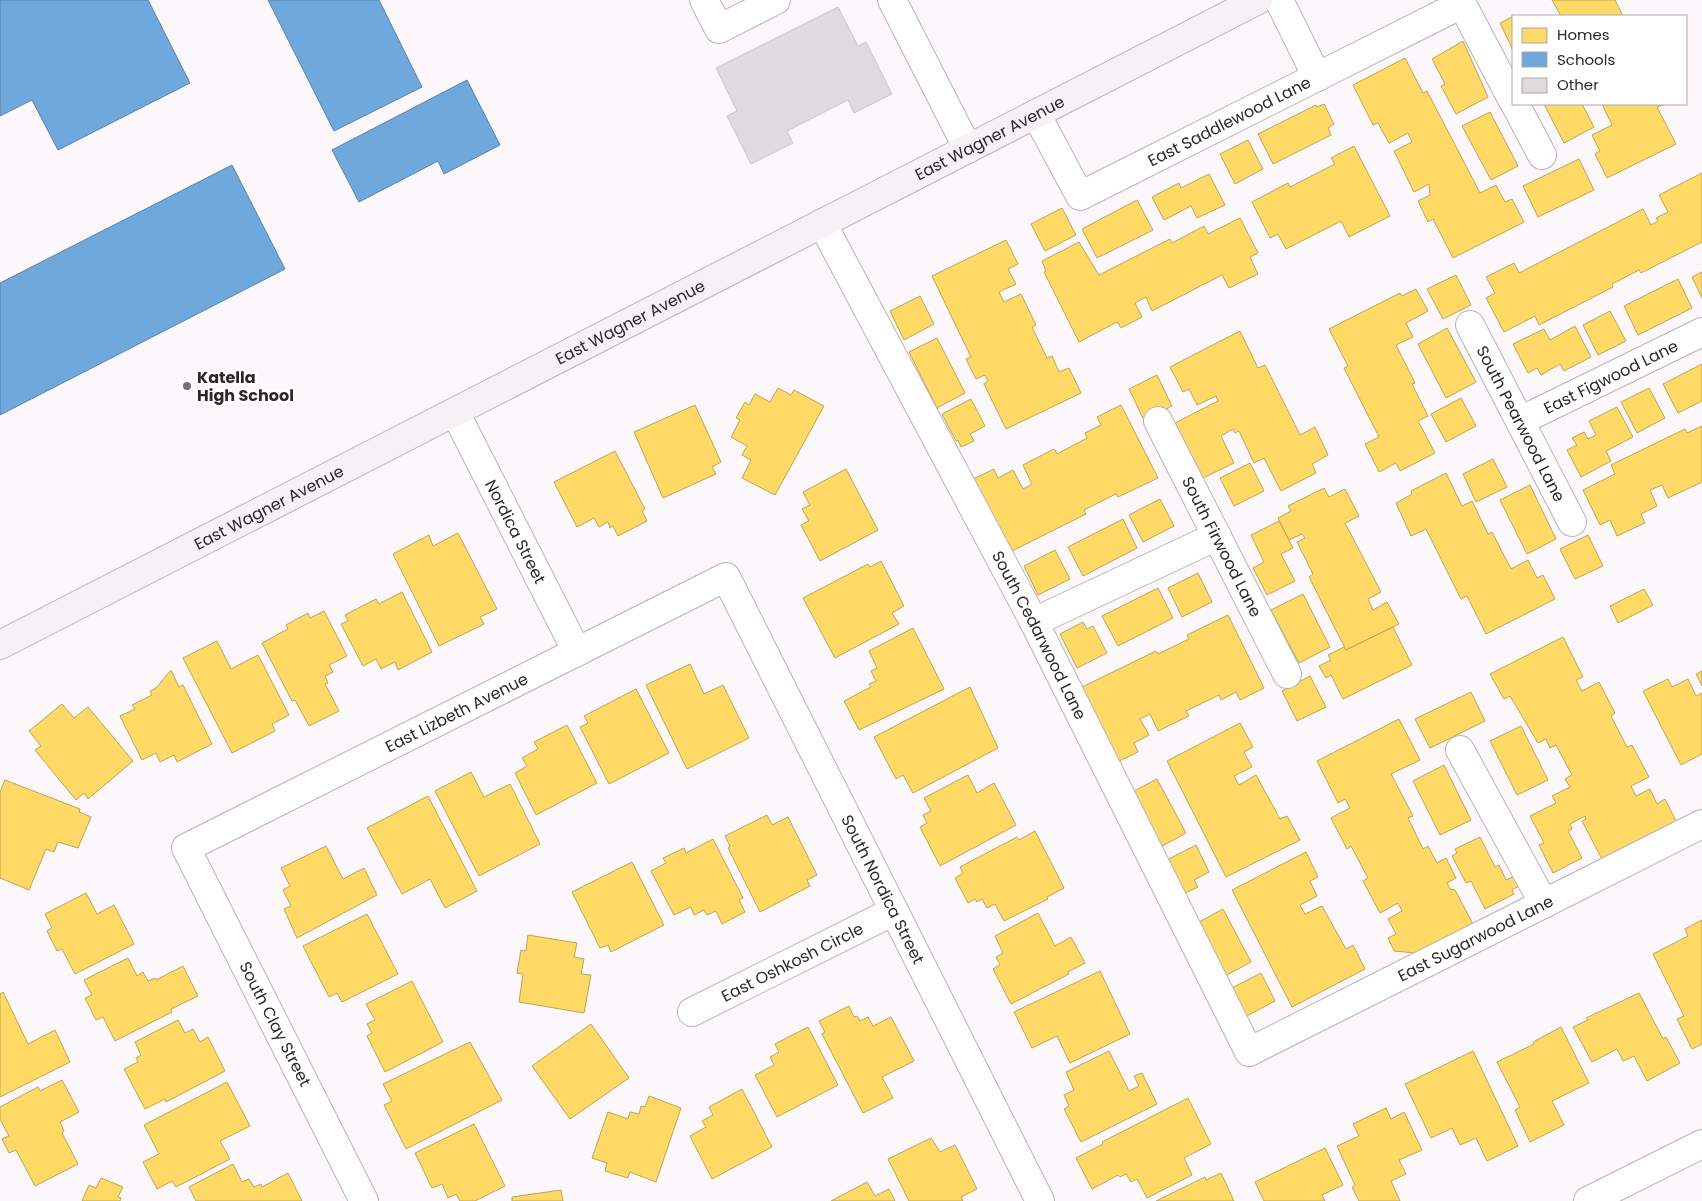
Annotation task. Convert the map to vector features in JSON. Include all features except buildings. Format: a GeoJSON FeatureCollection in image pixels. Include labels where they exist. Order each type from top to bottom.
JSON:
{"type":"FeatureCollection","features":[{"type":"Feature","properties":{"kind":"street"},"geometry":{"type":"LineString","coordinates":[[704,0],[719,29],[776,0]]}},
{"type":"Feature","properties":{"kind":"street"},"geometry":{"type":"LineString","coordinates":[[892,0],[968,149]]}},
{"type":"Feature","properties":{"kind":"street","name":"East Wagner Avenue"},"geometry":{"type":"LineString","coordinates":[[0,644],[1258,0]]}},
{"type":"Feature","properties":{"kind":"street"},"geometry":{"type":"LineString","coordinates":[[1279,0],[1317,77]]}},
{"type":"Feature","properties":{"kind":"street","name":"East Saddlewood Lane"},"geometry":{"type":"LineString","coordinates":[[1036,114],[1080,196],[1462,4],[1512,98]]}},
{"type":"Feature","properties":{"kind":"street"},"geometry":{"type":"LineString","coordinates":[[1516,105],[1542,155]]}},
{"type":"Feature","properties":{"kind":"street","name":"South Cedarwood Lane"},"geometry":{"type":"LineString","coordinates":[[822,223],[1034,622],[1249,1052]]}},
{"type":"Feature","properties":{"kind":"street","name":"South Pearwood Lane"},"geometry":{"type":"LineString","coordinates":[[1470,325],[1572,522]]}},
{"type":"Feature","properties":{"kind":"street","name":"East Figwood Lane"},"geometry":{"type":"LineString","coordinates":[[1520,422],[1702,332]]}},
{"type":"Feature","properties":{"kind":"street","name":"Nordica Street"},"geometry":{"type":"LineString","coordinates":[[455,412],[577,652]]}},
{"type":"Feature","properties":{"kind":"street","name":"South Firwood Lane"},"geometry":{"type":"LineString","coordinates":[[1158,421],[1287,674]]}},
{"type":"Feature","properties":{"kind":"street"},"geometry":{"type":"LineString","coordinates":[[1034,622],[1217,536]]}},
{"type":"Feature","properties":{"kind":"street","name":"East Lizbeth Avenue"},"geometry":{"type":"LineString","coordinates":[[186,848],[726,577]]}},
{"type":"Feature","properties":{"kind":"street","name":"South Nordica Street"},"geometry":{"type":"LineString","coordinates":[[726,577],[1040,1201]]}},
{"type":"Feature","properties":{"kind":"street"},"geometry":{"type":"LineString","coordinates":[[1460,750],[1544,904]]}},
{"type":"Feature","properties":{"kind":"street","name":"East Sugarwood Lane"},"geometry":{"type":"LineString","coordinates":[[1249,1052],[1702,824]]}},
{"type":"Feature","properties":{"kind":"street","name":"South Clay Street"},"geometry":{"type":"LineString","coordinates":[[186,848],[364,1201]]}},
{"type":"Feature","properties":{"kind":"street","name":"East Oshkosh Circle"},"geometry":{"type":"LineString","coordinates":[[692,1012],[894,911]]}},
{"type":"Feature","properties":{"kind":"street"},"geometry":{"type":"LineString","coordinates":[[1588,1201],[1702,1144]]}},
{"type":"Feature","properties":{"kind":"place","name":"Katella High School"},"geometry":{"type":"Point","coordinates":[187,386]}}]}
